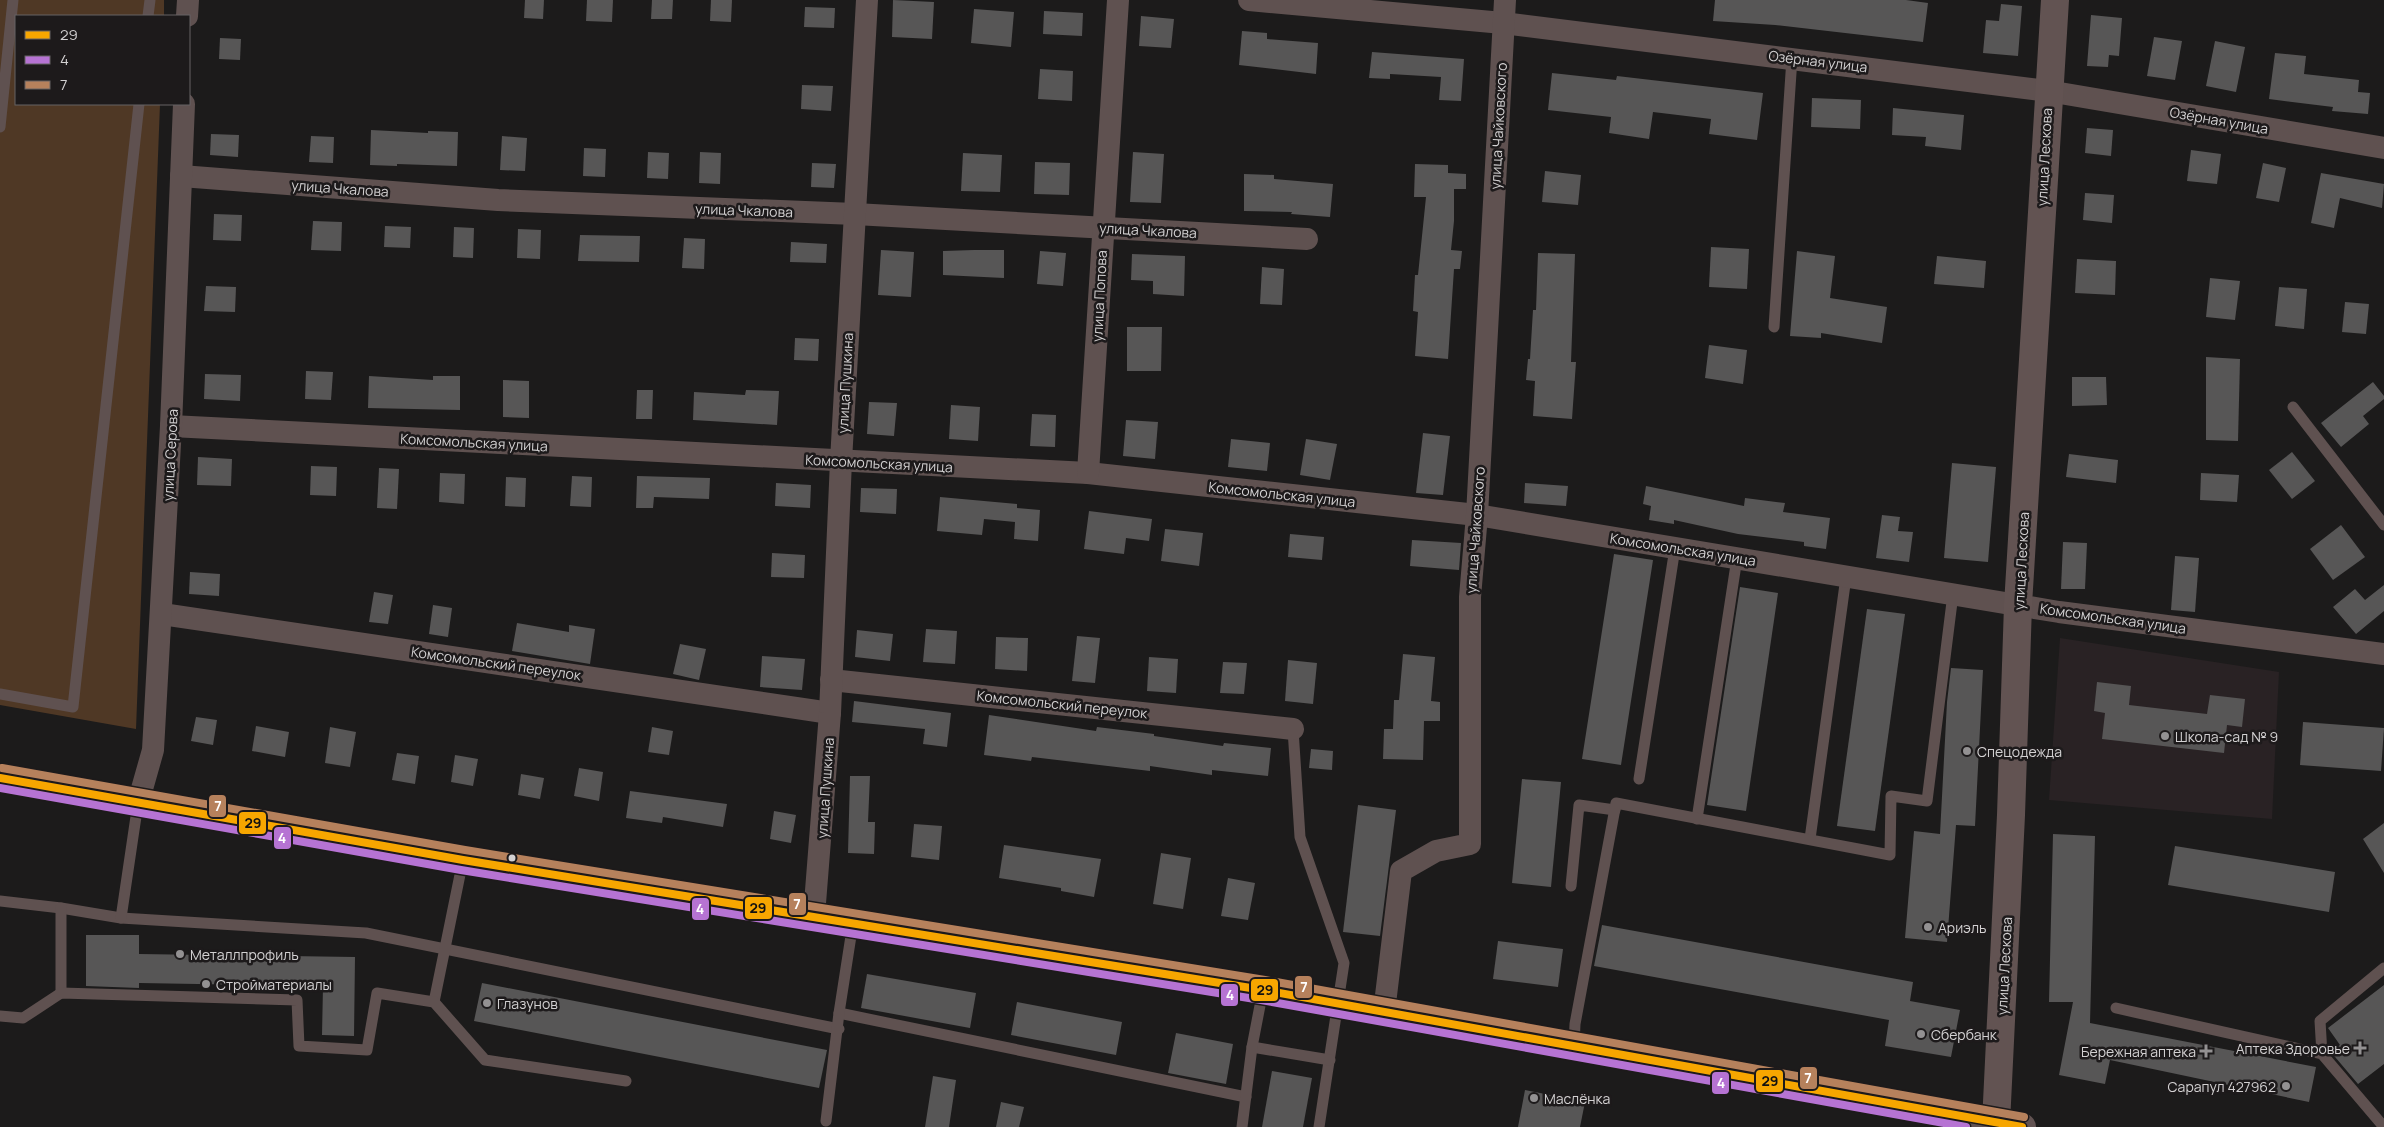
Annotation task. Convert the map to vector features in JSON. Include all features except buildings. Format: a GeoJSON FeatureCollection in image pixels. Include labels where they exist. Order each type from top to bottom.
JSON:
{"type":"FeatureCollection","features":[{"type":"Feature","properties":{"kind":"main road","name":"улица Лескова"},"geometry":{"type":"LineString","coordinates":[[2009,1125],[2011,815],[2018,605],[2048,91],[2056,0]]}},
{"type":"Feature","properties":{"kind":"main road"},"geometry":{"type":"LineString","coordinates":[[0,778],[463,860],[1263,990],[2009,1125]]}},
{"type":"Feature","properties":{"kind":"street"},"geometry":{"type":"LineString","coordinates":[[187,15],[188,0]]}},
{"type":"Feature","properties":{"kind":"street","name":"улица Пушкина"},"geometry":{"type":"LineString","coordinates":[[814,916],[830,713],[841,461],[867,0]]}},
{"type":"Feature","properties":{"kind":"street","name":"улица Попова"},"geometry":{"type":"LineString","coordinates":[[1088,473],[1118,0]]}},
{"type":"Feature","properties":{"kind":"street","name":"Озёрная улица"},"geometry":{"type":"LineString","coordinates":[[1250,0],[1503,23],[2048,91],[2384,148]]}},
{"type":"Feature","properties":{"kind":"street","name":"улица Чайковского"},"geometry":{"type":"LineString","coordinates":[[1384,1012],[1401,870],[1436,851],[1470,844],[1470,597],[1477,515],[1505,0]]}},
{"type":"Feature","properties":{"kind":"street","name":"улица Серова"},"geometry":{"type":"LineString","coordinates":[[138,803],[153,750],[162,614],[184,105]]}},
{"type":"Feature","properties":{"kind":"street","name":"улица Чкалова"},"geometry":{"type":"LineString","coordinates":[[181,176],[498,200],[855,214],[1307,240]]}},
{"type":"Feature","properties":{"kind":"street","name":"Комсомольская улица"},"geometry":{"type":"LineString","coordinates":[[171,426],[1088,473],[1477,515],[2018,605],[2384,654]]}},
{"type":"Feature","properties":{"kind":"street","name":"Комсомольский переулок"},"geometry":{"type":"LineString","coordinates":[[162,614],[830,713]]}},
{"type":"Feature","properties":{"kind":"street","name":"Комсомольский переулок"},"geometry":{"type":"LineString","coordinates":[[831,680],[1293,729]]}},
{"type":"Feature","properties":{"kind":"lane"},"geometry":{"type":"LineString","coordinates":[[0,127],[13,0]]}},
{"type":"Feature","properties":{"kind":"lane"},"geometry":{"type":"LineString","coordinates":[[148,15],[150,0]]}},
{"type":"Feature","properties":{"kind":"lane"},"geometry":{"type":"LineString","coordinates":[[1774,327],[1792,58]]}},
{"type":"Feature","properties":{"kind":"lane"},"geometry":{"type":"LineString","coordinates":[[0,694],[73,707],[139,105]]}},
{"type":"Feature","properties":{"kind":"lane"},"geometry":{"type":"LineString","coordinates":[[2293,407],[2384,525]]}},
{"type":"Feature","properties":{"kind":"lane"},"geometry":{"type":"LineString","coordinates":[[1639,780],[1675,548]]}},
{"type":"Feature","properties":{"kind":"lane"},"geometry":{"type":"LineString","coordinates":[[1697,819],[1737,558]]}},
{"type":"Feature","properties":{"kind":"lane"},"geometry":{"type":"LineString","coordinates":[[1810,839],[1846,576]]}},
{"type":"Feature","properties":{"kind":"lane"},"geometry":{"type":"LineString","coordinates":[[1574,1047],[1575,1024],[1616,803],[1890,855],[1891,796],[1927,800],[1953,594]]}},
{"type":"Feature","properties":{"kind":"lane"},"geometry":{"type":"LineString","coordinates":[[1293,729],[1300,837],[1344,963],[1319,1127]]}},
{"type":"Feature","properties":{"kind":"lane"},"geometry":{"type":"LineString","coordinates":[[121,918],[138,803]]}},
{"type":"Feature","properties":{"kind":"lane"},"geometry":{"type":"LineString","coordinates":[[1571,886],[1579,805],[1615,810]]}},
{"type":"Feature","properties":{"kind":"lane"},"geometry":{"type":"LineString","coordinates":[[434,1002],[443,949],[463,860]]}},
{"type":"Feature","properties":{"kind":"lane"},"geometry":{"type":"LineString","coordinates":[[0,901],[61,908],[121,918],[366,933],[839,1029]]}},
{"type":"Feature","properties":{"kind":"lane"},"geometry":{"type":"LineString","coordinates":[[61,908],[61,992]]}},
{"type":"Feature","properties":{"kind":"lane"},"geometry":{"type":"LineString","coordinates":[[826,1121],[839,1029],[839,1013],[853,923]]}},
{"type":"Feature","properties":{"kind":"lane"},"geometry":{"type":"LineString","coordinates":[[2384,968],[2320,1021],[2322,1054],[2384,1127]]}},
{"type":"Feature","properties":{"kind":"lane"},"geometry":{"type":"LineString","coordinates":[[1242,1127],[1252,1047],[1263,990]]}},
{"type":"Feature","properties":{"kind":"lane"},"geometry":{"type":"LineString","coordinates":[[0,1016],[23,1018],[61,992],[297,1000],[299,1046],[367,1050],[377,993],[434,1002],[485,1060],[626,1081]]}},
{"type":"Feature","properties":{"kind":"lane"},"geometry":{"type":"LineString","coordinates":[[2116,1008],[2322,1054]]}},
{"type":"Feature","properties":{"kind":"lane"},"geometry":{"type":"LineString","coordinates":[[839,1013],[1246,1097]]}},
{"type":"Feature","properties":{"kind":"lane"},"geometry":{"type":"LineString","coordinates":[[1252,1047],[1330,1060]]}},
{"type":"Feature","properties":{"kind":"shaded area"},"geometry":{"type":"Polygon","coordinates":[[[0,0],[164,0],[164,15],[15,15],[15,105],[160,105],[136,729],[0,705],[0,0]]]}},
{"type":"Feature","properties":{"kind":"shaded area","name":"Школа-сад № 9"},"geometry":{"type":"Polygon","coordinates":[[[2060,638],[2279,672],[2272,819],[2049,800],[2060,638]]]}},
{"type":"Feature","properties":{"kind":"transit line","name":"7"},"geometry":{"type":"LineString","coordinates":[[2,768],[465,850],[1265,980],[2024,1117]]}},
{"type":"Feature","properties":{"kind":"transit line","name":"29"},"geometry":{"type":"LineString","coordinates":[[0,778],[463,860],[1263,990],[2022,1127]]}},
{"type":"Feature","properties":{"kind":"transit line","name":"4"},"geometry":{"type":"LineString","coordinates":[[0,788],[461,870],[1261,1000],[1966,1127]]}},
{"type":"Feature","properties":{"kind":"place","name":"Школа-сад № 9"},"geometry":{"type":"Point","coordinates":[2165,736]}},
{"type":"Feature","properties":{"kind":"place","name":"Спецодежда"},"geometry":{"type":"Point","coordinates":[1967,751]}},
{"type":"Feature","properties":{"kind":"place","name":"Ариэль"},"geometry":{"type":"Point","coordinates":[1928,927]}},
{"type":"Feature","properties":{"kind":"place","name":"Металлпрофиль"},"geometry":{"type":"Point","coordinates":[180,954]}},
{"type":"Feature","properties":{"kind":"place","name":"Стройматериалы"},"geometry":{"type":"Point","coordinates":[206,984]}},
{"type":"Feature","properties":{"kind":"place","name":"Глазунов"},"geometry":{"type":"Point","coordinates":[487,1003]}},
{"type":"Feature","properties":{"kind":"place","name":"Сбербанк"},"geometry":{"type":"Point","coordinates":[1921,1034]}},
{"type":"Feature","properties":{"kind":"place","name":"Аптека Здоровье"},"geometry":{"type":"Point","coordinates":[2360,1048]}},
{"type":"Feature","properties":{"kind":"place","name":"Бережная аптека"},"geometry":{"type":"Point","coordinates":[2206,1051]}},
{"type":"Feature","properties":{"kind":"place","name":"Сарапул 427962"},"geometry":{"type":"Point","coordinates":[2286,1086]}},
{"type":"Feature","properties":{"kind":"place","name":"Маслёнка"},"geometry":{"type":"Point","coordinates":[1534,1098]}}]}
